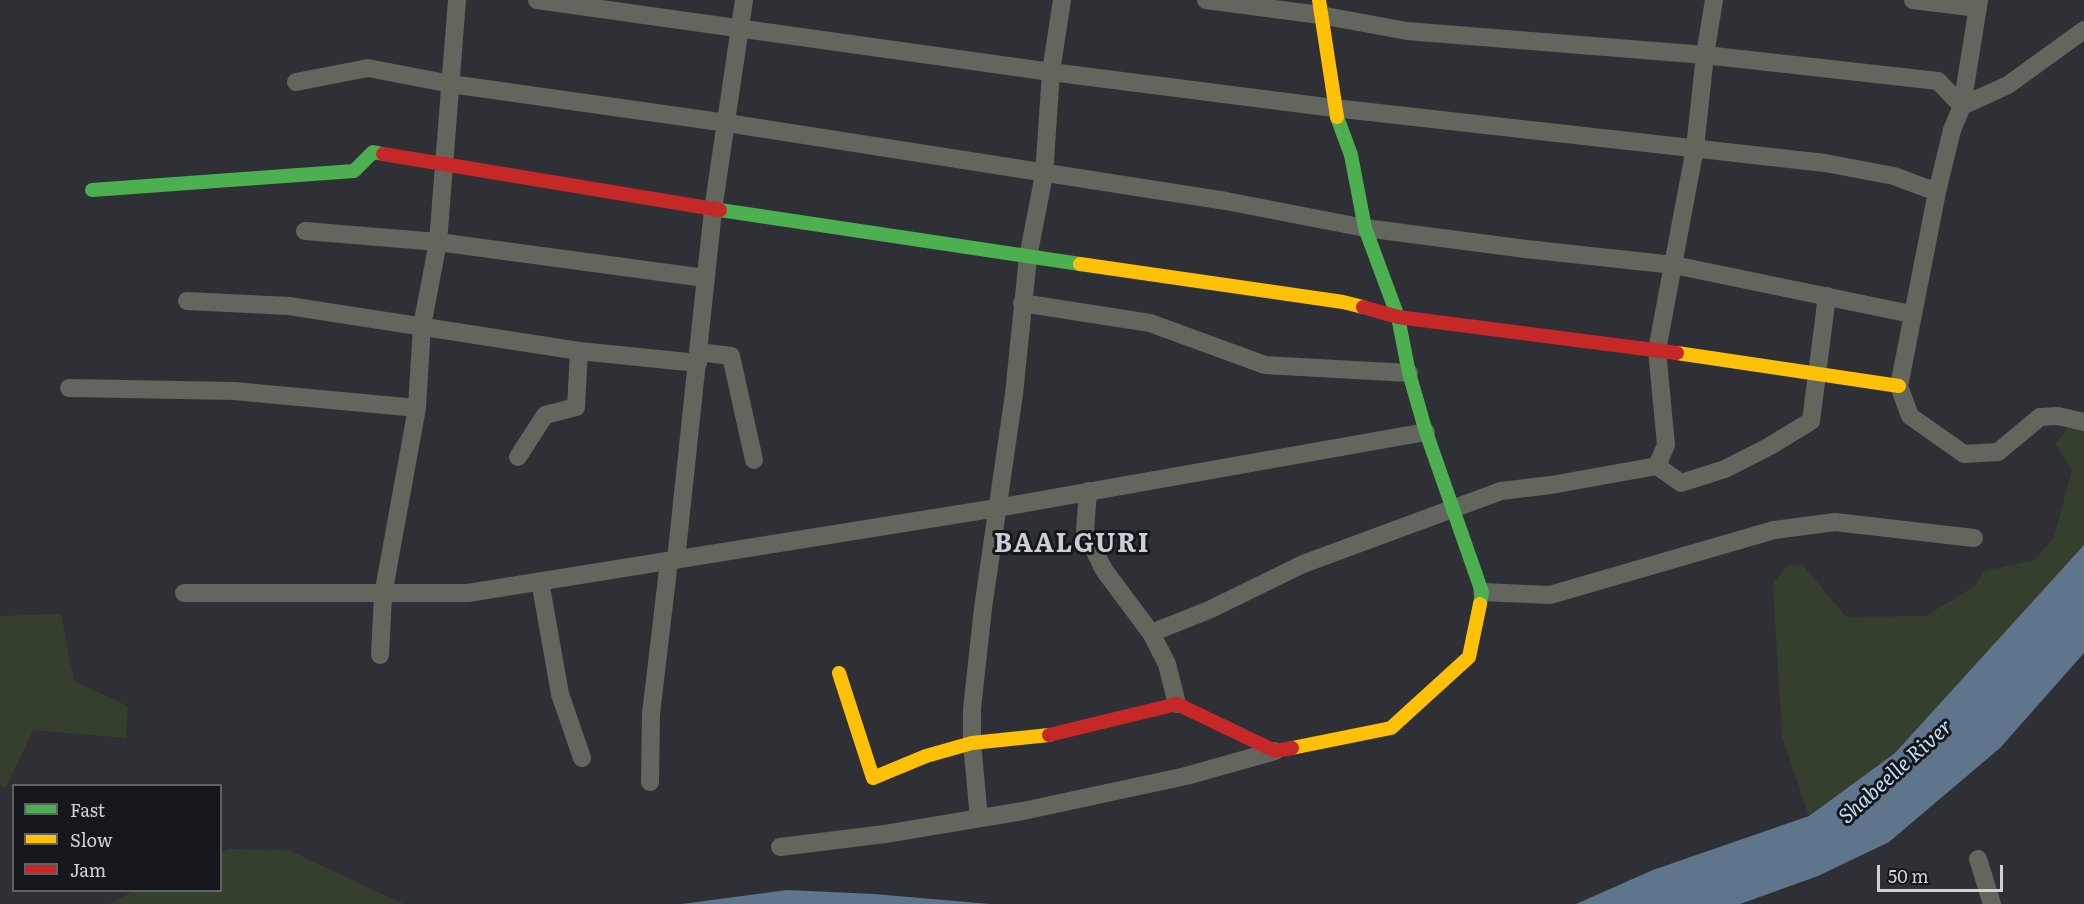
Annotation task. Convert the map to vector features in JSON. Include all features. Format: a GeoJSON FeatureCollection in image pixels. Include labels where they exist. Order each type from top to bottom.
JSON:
{"type":"FeatureCollection","features":[{"type":"Feature","properties":{"kind":"street"},"geometry":{"type":"LineString","coordinates":[[380,655],[383,595],[417,408],[422,326],[438,242],[442,164],[457,0]]}},
{"type":"Feature","properties":{"kind":"street"},"geometry":{"type":"LineString","coordinates":[[537,0],[1052,72],[1334,108],[1695,147],[1837,165],[1894,176],[1937,192]]}},
{"type":"Feature","properties":{"kind":"street"},"geometry":{"type":"LineString","coordinates":[[650,782],[651,714],[698,357],[713,210],[744,0]]}},
{"type":"Feature","properties":{"kind":"street"},"geometry":{"type":"LineString","coordinates":[[980,818],[972,743],[972,709],[981,619],[1014,394],[1028,257],[1044,175],[1052,72],[1062,0]]}},
{"type":"Feature","properties":{"kind":"street"},"geometry":{"type":"LineString","coordinates":[[1206,0],[1320,7],[1407,31],[1705,55],[1938,81],[1962,106]]}},
{"type":"Feature","properties":{"kind":"street"},"geometry":{"type":"LineString","coordinates":[[1657,466],[1666,445],[1657,350],[1695,147],[1705,55],[1714,0]]}},
{"type":"Feature","properties":{"kind":"street"},"geometry":{"type":"LineString","coordinates":[[1913,0],[1978,4],[1962,106],[1952,130],[1937,192],[1911,314],[1899,386],[1910,416],[1964,454],[1998,452],[2040,417],[2058,416],[2084,422]]}},
{"type":"Feature","properties":{"kind":"street"},"geometry":{"type":"LineString","coordinates":[[780,847],[980,818],[1186,776],[1275,752],[1391,728],[1469,657],[1482,592],[1426,432],[1409,373],[1398,317],[1365,228],[1351,155],[1334,108],[1320,7]]}},
{"type":"Feature","properties":{"kind":"street"},"geometry":{"type":"LineString","coordinates":[[1962,106],[2008,85],[2084,30]]}},
{"type":"Feature","properties":{"kind":"street"},"geometry":{"type":"LineString","coordinates":[[296,82],[368,68],[451,84],[727,123],[1044,175],[1226,201],[1365,228],[1674,265],[1911,314]]}},
{"type":"Feature","properties":{"kind":"street"},"geometry":{"type":"LineString","coordinates":[[92,190],[354,171],[373,152],[713,210],[1343,302],[1398,317],[1657,350],[1817,376],[1899,386]]}},
{"type":"Feature","properties":{"kind":"street"},"geometry":{"type":"LineString","coordinates":[[305,231],[438,242],[705,278]]}},
{"type":"Feature","properties":{"kind":"street"},"geometry":{"type":"LineString","coordinates":[[1150,633],[1209,610],[1303,564],[1501,491],[1551,485],[1657,466],[1681,483],[1725,469],[1770,446],[1811,421],[1827,296]]}},
{"type":"Feature","properties":{"kind":"street"},"geometry":{"type":"LineString","coordinates":[[187,301],[289,306],[579,351],[698,357],[731,356],[754,460]]}},
{"type":"Feature","properties":{"kind":"street"},"geometry":{"type":"LineString","coordinates":[[1022,303],[1150,323],[1264,365],[1409,373]]}},
{"type":"Feature","properties":{"kind":"street"},"geometry":{"type":"LineString","coordinates":[[518,457],[545,414],[576,407],[579,351]]}},
{"type":"Feature","properties":{"kind":"street"},"geometry":{"type":"LineString","coordinates":[[69,388],[234,391],[417,408]]}},
{"type":"Feature","properties":{"kind":"street"},"geometry":{"type":"LineString","coordinates":[[184,593],[383,595],[468,593],[997,508],[1426,432]]}},
{"type":"Feature","properties":{"kind":"street"},"geometry":{"type":"LineString","coordinates":[[1088,491],[1085,531],[1104,570],[1150,633],[1167,664],[1177,704]]}},
{"type":"Feature","properties":{"kind":"street"},"geometry":{"type":"LineString","coordinates":[[1482,592],[1550,595],[1774,530],[1835,522],[1974,538]]}},
{"type":"Feature","properties":{"kind":"street"},"geometry":{"type":"LineString","coordinates":[[540,581],[560,694],[582,758]]}},
{"type":"Feature","properties":{"kind":"street"},"geometry":{"type":"LineString","coordinates":[[839,673],[873,778],[926,756],[972,743],[1062,734],[1177,704],[1275,752]]}},
{"type":"Feature","properties":{"kind":"street"},"geometry":{"type":"LineString","coordinates":[[1978,859],[1992,904]]}},
{"type":"Feature","properties":{"kind":"green space"},"geometry":{"type":"Polygon","coordinates":[[[2068,428],[2084,431],[2084,545],[1895,753],[1809,816],[1782,736],[1773,584],[1787,566],[1802,564],[1846,617],[1926,616],[1975,586],[1984,571],[2035,560],[2054,537],[2072,470],[2055,444],[2068,428]]]}},
{"type":"Feature","properties":{"kind":"green space"},"geometry":{"type":"Polygon","coordinates":[[[61,614],[74,681],[128,706],[126,738],[33,730],[5,789],[0,785],[0,616],[61,614]]]}},
{"type":"Feature","properties":{"kind":"green space"},"geometry":{"type":"Polygon","coordinates":[[[230,849],[288,850],[404,904],[109,904],[132,892],[222,892],[222,852],[230,849]]]}},
{"type":"Feature","properties":{"kind":"water","name":"Shabeelle River"},"geometry":{"type":"Polygon","coordinates":[[[2084,545],[2084,653],[2000,748],[1889,842],[1818,876],[1740,904],[1576,904],[1653,870],[1809,816],[1895,753],[2084,545]]]}},
{"type":"Feature","properties":{"kind":"water"},"geometry":{"type":"Polygon","coordinates":[[[787,890],[874,894],[990,904],[682,904],[787,890]]]}},
{"type":"Feature","properties":{"kind":"traffic: fast"},"geometry":{"type":"LineString","coordinates":[[1337,117],[1351,155],[1365,228],[1398,317],[1409,373],[1426,432],[1482,592],[1480,604]]}},
{"type":"Feature","properties":{"kind":"traffic: fast"},"geometry":{"type":"LineString","coordinates":[[92,190],[354,171],[373,152],[383,154]]}},
{"type":"Feature","properties":{"kind":"traffic: fast"},"geometry":{"type":"LineString","coordinates":[[720,210],[1080,264]]}},
{"type":"Feature","properties":{"kind":"traffic: slow"},"geometry":{"type":"LineString","coordinates":[[1319,0],[1337,117]]}},
{"type":"Feature","properties":{"kind":"traffic: slow"},"geometry":{"type":"LineString","coordinates":[[1080,264],[1343,302],[1363,307]]}},
{"type":"Feature","properties":{"kind":"traffic: slow"},"geometry":{"type":"LineString","coordinates":[[1677,353],[1899,386]]}},
{"type":"Feature","properties":{"kind":"traffic: slow"},"geometry":{"type":"LineString","coordinates":[[1292,748],[1391,728],[1469,657],[1480,604]]}},
{"type":"Feature","properties":{"kind":"traffic: slow"},"geometry":{"type":"LineString","coordinates":[[839,673],[873,778],[926,756],[972,743],[1049,735]]}},
{"type":"Feature","properties":{"kind":"traffic: jam"},"geometry":{"type":"LineString","coordinates":[[383,154],[720,210]]}},
{"type":"Feature","properties":{"kind":"traffic: jam"},"geometry":{"type":"LineString","coordinates":[[1363,307],[1398,317],[1677,353]]}},
{"type":"Feature","properties":{"kind":"traffic: jam"},"geometry":{"type":"LineString","coordinates":[[1049,735],[1177,704],[1275,751],[1292,748]]}},
{"type":"Feature","properties":{"kind":"district","name":"BAALGURI"},"geometry":{"type":"Point","coordinates":[1072,544]}}]}
